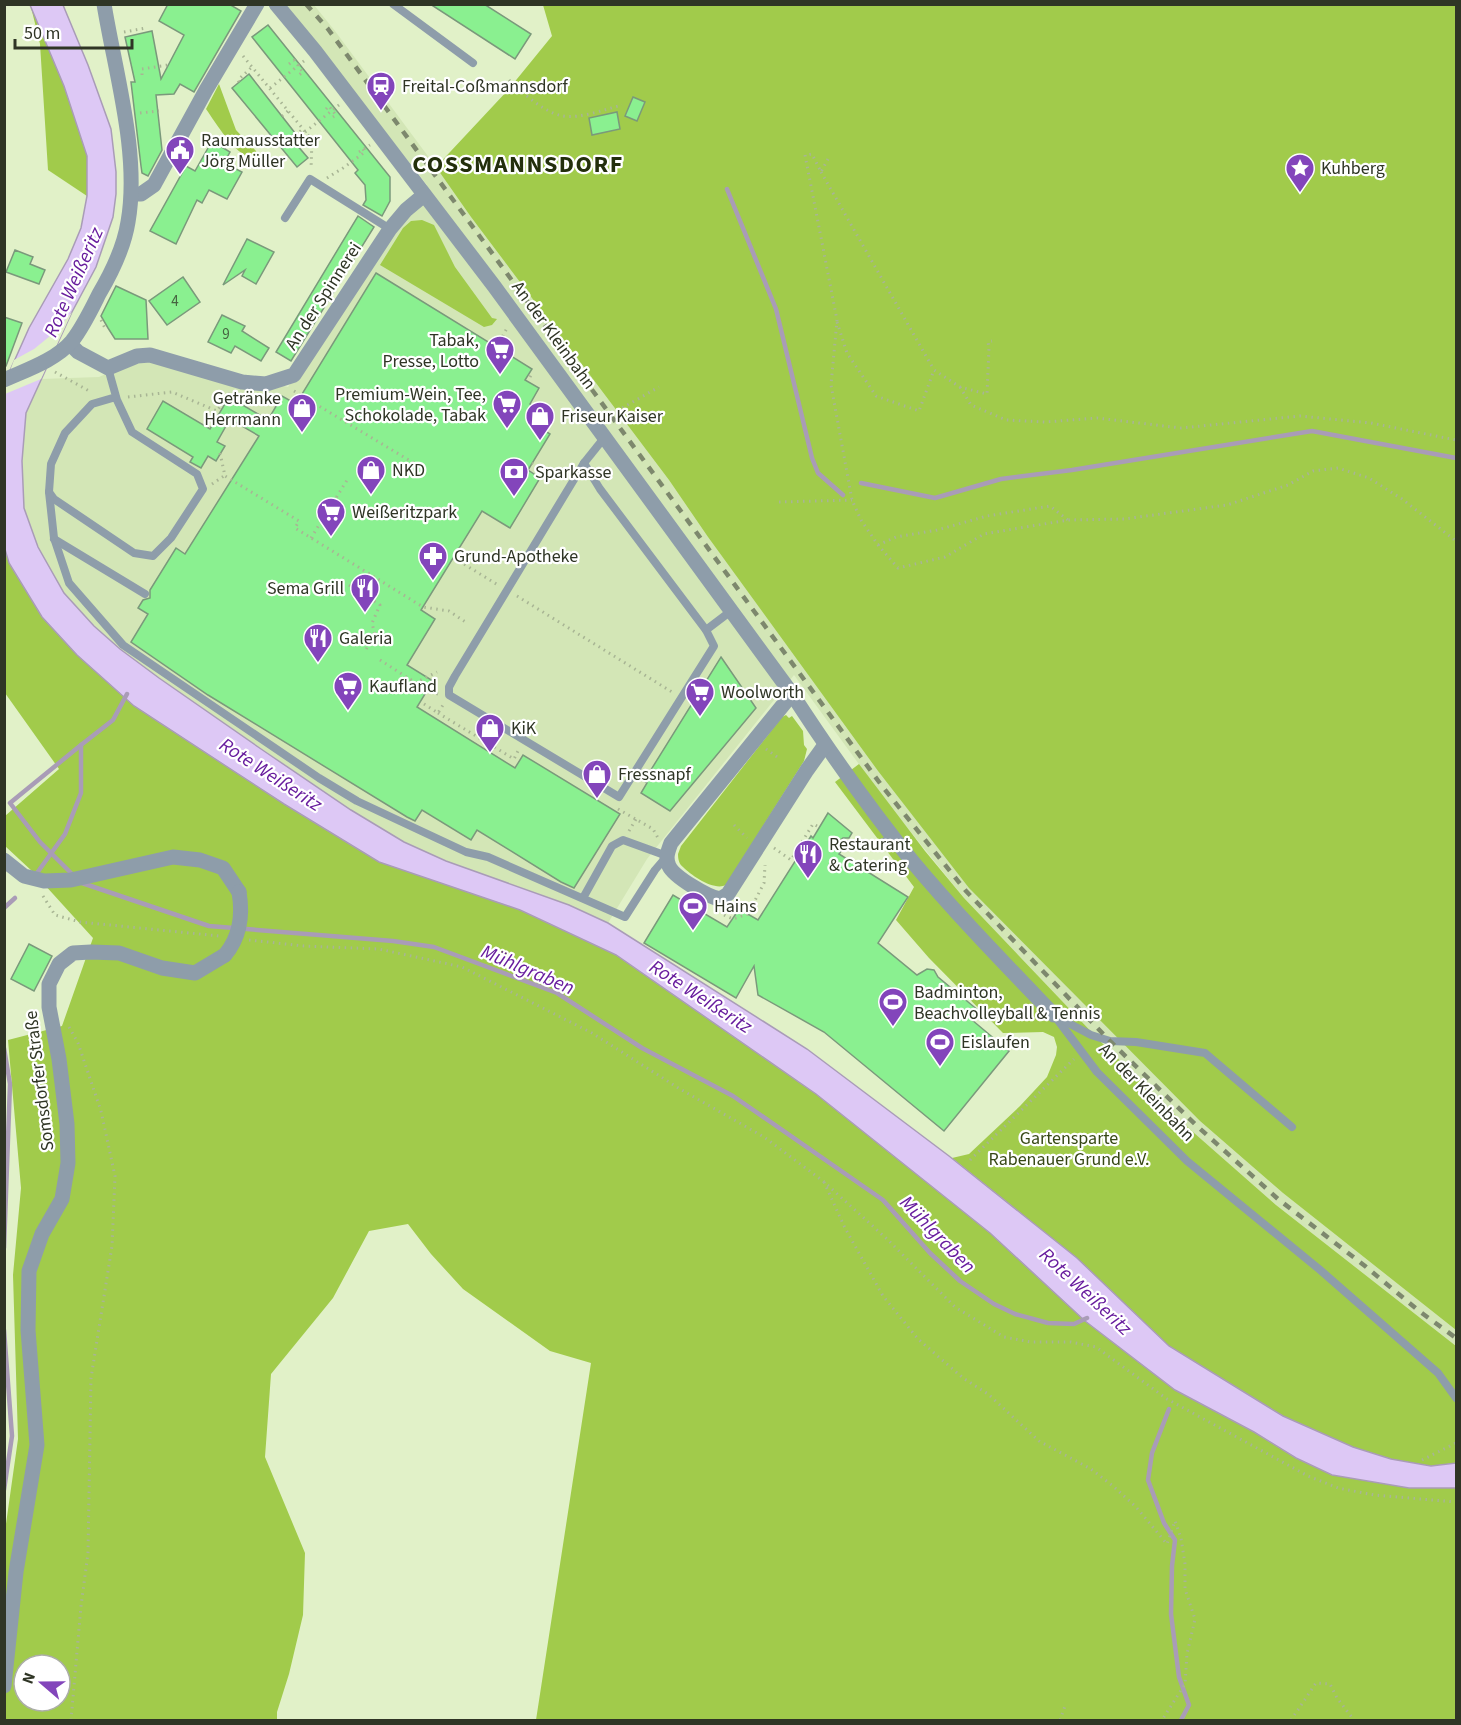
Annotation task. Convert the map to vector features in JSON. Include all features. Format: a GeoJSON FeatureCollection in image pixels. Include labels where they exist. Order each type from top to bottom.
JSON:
{"type":"FeatureCollection","features":[{"type":"Feature","properties":{"kind":"street"},"geometry":{"type":"LineString","coordinates":[[5,380],[53,363],[70,344],[82,327],[108,278],[128,224],[132,194],[126,134],[104,4]]}},
{"type":"Feature","properties":{"kind":"street"},"geometry":{"type":"LineString","coordinates":[[132,194],[141,194],[154,185],[211,80],[257,4]]}},
{"type":"Feature","properties":{"kind":"street","name":"An der Kleinbahn"},"geometry":{"type":"LineString","coordinates":[[276,4],[315,51],[494,286],[893,836],[976,933],[1053,1015]]}},
{"type":"Feature","properties":{"kind":"street","name":"An der Spinnerei"},"geometry":{"type":"LineString","coordinates":[[108,368],[137,356],[150,356],[242,382],[266,384],[294,375],[390,229],[406,210],[424,195]]}},
{"type":"Feature","properties":{"kind":"street"},"geometry":{"type":"LineString","coordinates":[[70,344],[78,352],[108,368]]}},
{"type":"Feature","properties":{"kind":"street"},"geometry":{"type":"LineString","coordinates":[[792,694],[671,843],[668,856],[670,869],[710,897],[720,899],[728,894],[825,745]]}},
{"type":"Feature","properties":{"kind":"street","name":"Somsdorfer Straße"},"geometry":{"type":"LineString","coordinates":[[4,861],[24,876],[44,881],[71,880],[173,858],[200,860],[223,868],[239,892],[242,910],[237,937],[225,955],[195,973],[162,968],[119,952],[91,951],[73,953],[59,964],[49,984],[49,1007],[67,1124],[68,1163],[62,1199],[42,1234],[29,1271],[28,1330],[37,1445],[16,1572],[4,1686]]}},
{"type":"Feature","properties":{"kind":"lane"},"geometry":{"type":"LineString","coordinates":[[393,4],[473,63]]}},
{"type":"Feature","properties":{"kind":"lane"},"geometry":{"type":"LineString","coordinates":[[285,218],[313,181],[390,229]]}},
{"type":"Feature","properties":{"kind":"lane"},"geometry":{"type":"LineString","coordinates":[[48,492],[54,499],[134,553],[153,556],[171,538],[203,489],[197,474],[132,432],[117,398],[108,368]]}},
{"type":"Feature","properties":{"kind":"lane"},"geometry":{"type":"LineString","coordinates":[[117,398],[92,404],[65,433],[51,464],[48,492],[54,538],[69,583],[123,645],[319,778],[357,801],[466,852],[488,857],[625,917],[655,870],[668,856],[623,840],[612,846],[583,898]]}},
{"type":"Feature","properties":{"kind":"lane"},"geometry":{"type":"LineString","coordinates":[[584,463],[600,489],[706,630],[714,646],[620,797],[449,695],[449,687],[584,463],[604,438]]}},
{"type":"Feature","properties":{"kind":"lane"},"geometry":{"type":"LineString","coordinates":[[54,538],[145,594]]}},
{"type":"Feature","properties":{"kind":"lane"},"geometry":{"type":"LineString","coordinates":[[706,630],[731,611]]}},
{"type":"Feature","properties":{"kind":"lane"},"geometry":{"type":"LineString","coordinates":[[845,844],[885,843],[893,836]]}},
{"type":"Feature","properties":{"kind":"lane"},"geometry":{"type":"LineString","coordinates":[[1053,1015],[1091,1035],[1110,1041],[1136,1042],[1204,1053],[1292,1127]]}},
{"type":"Feature","properties":{"kind":"lane","name":"An der Kleinbahn"},"geometry":{"type":"LineString","coordinates":[[1053,1015],[1096,1072],[1187,1161],[1319,1269],[1438,1373],[1456,1398]]}},
{"type":"Feature","properties":{"kind":"path"},"geometry":{"type":"LineString","coordinates":[[122,32],[146,28]]}},
{"type":"Feature","properties":{"kind":"path"},"geometry":{"type":"LineString","coordinates":[[237,50],[312,140],[313,181],[344,168],[365,152],[365,148],[359,152]]}},
{"type":"Feature","properties":{"kind":"path"},"geometry":{"type":"LineString","coordinates":[[289,64],[294,60],[300,65],[303,72],[299,75]]}},
{"type":"Feature","properties":{"kind":"path"},"geometry":{"type":"LineString","coordinates":[[142,75],[142,69],[168,65]]}},
{"type":"Feature","properties":{"kind":"path"},"geometry":{"type":"LineString","coordinates":[[261,90],[300,65]]}},
{"type":"Feature","properties":{"kind":"path"},"geometry":{"type":"LineString","coordinates":[[239,82],[237,80],[252,67]]}},
{"type":"Feature","properties":{"kind":"path"},"geometry":{"type":"LineString","coordinates":[[509,80],[532,101],[563,116],[588,114],[622,105]]}},
{"type":"Feature","properties":{"kind":"path"},"geometry":{"type":"LineString","coordinates":[[326,109],[329,106],[334,109],[336,115],[333,117]]}},
{"type":"Feature","properties":{"kind":"path"},"geometry":{"type":"LineString","coordinates":[[287,140],[288,142],[334,109]]}},
{"type":"Feature","properties":{"kind":"path"},"geometry":{"type":"LineString","coordinates":[[136,114],[159,111]]}},
{"type":"Feature","properties":{"kind":"path"},"geometry":{"type":"LineString","coordinates":[[282,116],[288,111]]}},
{"type":"Feature","properties":{"kind":"path"},"geometry":{"type":"LineString","coordinates":[[934,370],[919,411],[876,396],[847,354],[837,320],[805,155],[812,154],[934,370],[960,387],[987,394],[988,342],[992,341]]}},
{"type":"Feature","properties":{"kind":"path"},"geometry":{"type":"LineString","coordinates":[[821,172],[828,159]]}},
{"type":"Feature","properties":{"kind":"path"},"geometry":{"type":"LineString","coordinates":[[837,320],[831,386],[852,500],[861,520],[898,568],[945,557],[984,534],[1068,520],[1124,519],[1227,505],[1288,485],[1313,471],[1338,468],[1370,478],[1402,499],[1456,541]]}},
{"type":"Feature","properties":{"kind":"path"},"geometry":{"type":"LineString","coordinates":[[497,347],[509,324]]}},
{"type":"Feature","properties":{"kind":"path"},"geometry":{"type":"LineString","coordinates":[[53,363],[103,400]]}},
{"type":"Feature","properties":{"kind":"path"},"geometry":{"type":"LineString","coordinates":[[117,398],[172,392],[217,411],[233,387]]}},
{"type":"Feature","properties":{"kind":"path"},"geometry":{"type":"LineString","coordinates":[[617,411],[659,387]]}},
{"type":"Feature","properties":{"kind":"path"},"geometry":{"type":"LineString","coordinates":[[960,387],[971,405],[1006,420],[1045,422],[1097,418],[1181,428],[1300,416],[1371,423],[1456,440]]}},
{"type":"Feature","properties":{"kind":"path"},"geometry":{"type":"LineString","coordinates":[[294,391],[422,468]]}},
{"type":"Feature","properties":{"kind":"path"},"geometry":{"type":"LineString","coordinates":[[220,453],[225,476],[299,521],[295,528],[423,607],[449,611],[467,622]]}},
{"type":"Feature","properties":{"kind":"path"},"geometry":{"type":"LineString","coordinates":[[532,463],[556,477]]}},
{"type":"Feature","properties":{"kind":"path"},"geometry":{"type":"LineString","coordinates":[[311,538],[349,477]]}},
{"type":"Feature","properties":{"kind":"path"},"geometry":{"type":"LineString","coordinates":[[779,502],[852,500]]}},
{"type":"Feature","properties":{"kind":"path"},"geometry":{"type":"LineString","coordinates":[[878,545],[896,537],[937,530],[987,516],[1050,506],[1068,520]]}},
{"type":"Feature","properties":{"kind":"path"},"geometry":{"type":"LineString","coordinates":[[454,558],[681,698]]}},
{"type":"Feature","properties":{"kind":"path"},"geometry":{"type":"LineString","coordinates":[[349,585],[380,605],[372,623],[375,636],[365,651]]}},
{"type":"Feature","properties":{"kind":"path"},"geometry":{"type":"LineString","coordinates":[[380,660],[427,690]]}},
{"type":"Feature","properties":{"kind":"path"},"geometry":{"type":"LineString","coordinates":[[415,683],[437,672]]}},
{"type":"Feature","properties":{"kind":"path"},"geometry":{"type":"LineString","coordinates":[[424,704],[439,711],[514,759],[525,740]]}},
{"type":"Feature","properties":{"kind":"path"},"geometry":{"type":"LineString","coordinates":[[636,819],[640,822]]}},
{"type":"Feature","properties":{"kind":"path"},"geometry":{"type":"LineString","coordinates":[[774,848],[791,860],[813,824],[819,827]]}},
{"type":"Feature","properties":{"kind":"path"},"geometry":{"type":"LineString","coordinates":[[724,915],[732,919],[748,914],[764,883],[766,862],[758,847]]}},
{"type":"Feature","properties":{"kind":"path"},"geometry":{"type":"LineString","coordinates":[[43,889],[43,897],[55,915],[80,922],[221,936]]}},
{"type":"Feature","properties":{"kind":"path"},"geometry":{"type":"LineString","coordinates":[[245,939],[304,946],[379,949],[462,967],[592,1032],[680,1089],[764,1137],[823,1181],[956,1306],[1004,1337],[1031,1342],[1071,1342],[1096,1347],[1167,1399],[1308,1476],[1338,1488],[1374,1495],[1456,1502]]}},
{"type":"Feature","properties":{"kind":"path"},"geometry":{"type":"LineString","coordinates":[[49,1007],[66,1021],[78,1043],[101,1111],[115,1176],[112,1246],[91,1378],[88,1553],[71,1720]]}},
{"type":"Feature","properties":{"kind":"path"},"geometry":{"type":"LineString","coordinates":[[970,1160],[1081,1052]]}},
{"type":"Feature","properties":{"kind":"path"},"geometry":{"type":"LineString","coordinates":[[823,1181],[845,1228],[883,1296],[918,1339],[963,1378],[988,1394],[1039,1441],[1091,1469],[1136,1507],[1167,1544],[1175,1521],[1181,1538],[1185,1564],[1185,1589],[1195,1619],[1186,1654],[1185,1684],[1162,1720]]}},
{"type":"Feature","properties":{"kind":"path"},"geometry":{"type":"LineString","coordinates":[[1422,1460],[1456,1443]]}},
{"type":"Feature","properties":{"kind":"path"},"geometry":{"type":"LineString","coordinates":[[1290,1720],[1316,1683],[1330,1684],[1336,1698],[1354,1720]]}},
{"type":"Feature","properties":{"kind":"path"},"geometry":{"type":"LineString","coordinates":[[1060,1720],[1065,1706]]}},
{"type":"Feature","properties":{"kind":"shaded area"},"geometry":{"type":"Polygon","coordinates":[[[286,5],[314,5],[335,31],[471,217],[669,480],[878,771],[969,887],[1200,1121],[1283,1193],[1456,1330],[1456,1346],[1276,1205],[1193,1132],[1101,1042],[964,898],[885,800],[794,675],[647,859],[608,923],[569,905],[446,861],[404,842],[351,810],[120,649],[64,593],[38,547],[24,508],[22,461],[26,413],[41,379],[99,377],[153,353],[288,387],[427,185],[286,5]]]}},
{"type":"Feature","properties":{"kind":"green space"},"geometry":{"type":"Polygon","coordinates":[[[543,5],[1456,5],[1456,1330],[1283,1193],[1200,1121],[969,888],[878,771],[669,480],[436,167],[508,90],[552,36],[543,5]]]}},
{"type":"Feature","properties":{"kind":"green space"},"geometry":{"type":"Polygon","coordinates":[[[31,7],[64,86],[87,156],[87,196],[48,170],[40,44],[31,7]]]}},
{"type":"Feature","properties":{"kind":"green space"},"geometry":{"type":"Polygon","coordinates":[[[219,84],[236,130],[256,151],[252,158],[232,144],[206,109],[219,84]]]}},
{"type":"Feature","properties":{"kind":"green space"},"geometry":{"type":"Polygon","coordinates":[[[422,220],[434,225],[455,267],[492,318],[497,319],[492,325],[484,327],[380,265],[403,228],[411,221],[422,220]]]}},
{"type":"Feature","properties":{"kind":"green space"},"geometry":{"type":"Polygon","coordinates":[[[4,546],[9,563],[77,655],[520,910],[616,955],[816,1094],[990,1233],[1085,1321],[1175,1390],[1254,1432],[1296,1458],[1409,1488],[1456,1488],[1456,1720],[536,1720],[591,1363],[550,1351],[463,1289],[431,1254],[408,1224],[369,1231],[333,1298],[271,1374],[265,1457],[305,1553],[303,1615],[277,1712],[277,1720],[5,1720],[4,1538],[18,1439],[13,1275],[21,1188],[8,1040],[62,1026],[93,938],[33,872],[5,846],[5,816],[59,769],[5,693],[4,546]]]}},
{"type":"Feature","properties":{"kind":"green space"},"geometry":{"type":"Polygon","coordinates":[[[786,715],[789,718],[792,716],[803,731],[804,745],[807,749],[804,761],[726,885],[715,886],[703,882],[681,864],[678,854],[681,846],[782,717],[786,715]]]}},
{"type":"Feature","properties":{"kind":"green space","name":"Gartensparte Rabenauer Grund e.V."},"geometry":{"type":"Polygon","coordinates":[[[859,764],[964,898],[1101,1042],[1193,1132],[1276,1205],[1456,1346],[1456,1463],[1431,1466],[1391,1459],[1353,1447],[1283,1416],[1169,1346],[1077,1258],[952,1158],[969,1154],[1020,1106],[1047,1077],[1057,1047],[1054,1037],[1043,1032],[1003,1033],[929,958],[896,920],[914,887],[835,782],[859,764]]]}},
{"type":"Feature","properties":{"kind":"water","name":"Rote Weißeritz"},"geometry":{"type":"Polygon","coordinates":[[[30,5],[63,5],[111,129],[116,172],[113,217],[96,267],[72,312],[26,413],[22,461],[24,508],[38,547],[64,593],[94,626],[159,678],[351,810],[404,842],[446,861],[569,905],[608,923],[807,1049],[949,1156],[1077,1258],[1169,1346],[1283,1416],[1353,1447],[1391,1459],[1431,1466],[1456,1463],[1456,1488],[1409,1488],[1332,1475],[1296,1458],[1254,1432],[1175,1390],[1085,1321],[990,1233],[816,1094],[616,955],[520,910],[379,862],[284,804],[134,706],[77,655],[42,617],[9,563],[4,546],[4,384],[29,328],[68,259],[81,228],[87,196],[87,156],[64,86],[30,5]]]}},
{"type":"Feature","properties":{"kind":"pier"},"geometry":{"type":"Polygon","coordinates":[[[72,312],[41,379],[5,394],[5,384],[14,360],[34,349],[55,332],[72,312]]]}},
{"type":"Feature","properties":{"kind":"building"},"geometry":{"type":"Polygon","coordinates":[[[168,4],[229,4],[241,11],[194,92],[180,84],[174,94],[156,95],[162,150],[148,176],[142,173],[131,82],[135,82],[125,37],[152,31],[161,79],[184,35],[159,21],[168,4]]]}},
{"type":"Feature","properties":{"kind":"building"},"geometry":{"type":"Polygon","coordinates":[[[430,4],[484,4],[531,34],[515,59],[430,4]]]}},
{"type":"Feature","properties":{"kind":"building"},"geometry":{"type":"Polygon","coordinates":[[[268,25],[390,177],[390,201],[382,216],[363,205],[366,200],[365,185],[355,173],[358,170],[252,37],[268,25]]]}},
{"type":"Feature","properties":{"kind":"building"},"geometry":{"type":"Polygon","coordinates":[[[249,74],[295,133],[290,137],[308,158],[297,167],[232,88],[249,74]]]}},
{"type":"Feature","properties":{"kind":"building"},"geometry":{"type":"Polygon","coordinates":[[[633,97],[645,102],[637,121],[625,116],[633,97]]]}},
{"type":"Feature","properties":{"kind":"building"},"geometry":{"type":"Polygon","coordinates":[[[617,112],[620,129],[592,135],[589,118],[617,112]]]}},
{"type":"Feature","properties":{"kind":"building"},"geometry":{"type":"Polygon","coordinates":[[[212,141],[230,152],[224,163],[242,172],[227,199],[209,190],[202,203],[197,200],[176,244],[150,231],[186,166],[195,171],[212,141]]]}},
{"type":"Feature","properties":{"kind":"building"},"geometry":{"type":"Polygon","coordinates":[[[358,216],[374,227],[291,361],[276,352],[358,216]]]}},
{"type":"Feature","properties":{"kind":"building"},"geometry":{"type":"Polygon","coordinates":[[[247,239],[274,252],[256,284],[242,276],[245,270],[223,285],[247,239]]]}},
{"type":"Feature","properties":{"kind":"building"},"geometry":{"type":"Polygon","coordinates":[[[15,250],[33,257],[30,264],[45,270],[39,284],[6,272],[15,250]]]}},
{"type":"Feature","properties":{"kind":"building","name":"Weißeritzpark"},"geometry":{"type":"Polygon","coordinates":[[[376,273],[532,369],[525,380],[539,388],[530,404],[544,412],[536,425],[550,434],[528,470],[540,478],[510,528],[482,511],[421,610],[435,619],[407,665],[433,681],[417,707],[515,768],[523,755],[620,814],[574,888],[477,830],[471,840],[422,810],[415,821],[407,817],[208,695],[131,642],[148,614],[138,608],[143,600],[150,598],[150,590],[176,548],[185,554],[259,436],[230,419],[217,442],[225,446],[216,461],[208,456],[201,468],[190,462],[193,457],[147,429],[163,401],[210,429],[229,397],[268,420],[282,396],[296,404],[376,273]]]}},
{"type":"Feature","properties":{"kind":"building"},"geometry":{"type":"Polygon","coordinates":[[[183,277],[200,302],[167,325],[149,301],[183,277]]]}},
{"type":"Feature","properties":{"kind":"building"},"geometry":{"type":"Polygon","coordinates":[[[116,286],[146,300],[148,339],[115,339],[108,328],[101,316],[116,286]]]}},
{"type":"Feature","properties":{"kind":"building"},"geometry":{"type":"Polygon","coordinates":[[[222,315],[245,326],[242,331],[269,348],[261,361],[235,346],[231,353],[208,342],[222,315]]]}},
{"type":"Feature","properties":{"kind":"building"},"geometry":{"type":"Polygon","coordinates":[[[4,317],[22,323],[6,366],[4,366],[4,317]]]}},
{"type":"Feature","properties":{"kind":"building"},"geometry":{"type":"Polygon","coordinates":[[[721,657],[756,708],[670,811],[641,793],[647,783],[644,781],[721,657]]]}},
{"type":"Feature","properties":{"kind":"building"},"geometry":{"type":"Polygon","coordinates":[[[828,813],[852,833],[849,838],[839,841],[842,850],[839,854],[908,897],[878,943],[917,975],[927,969],[934,970],[938,977],[979,1011],[972,1020],[1009,1051],[944,1131],[824,1032],[758,995],[754,966],[736,998],[644,943],[673,895],[727,927],[739,909],[758,920],[828,813]]]}},
{"type":"Feature","properties":{"kind":"building"},"geometry":{"type":"Polygon","coordinates":[[[29,944],[52,956],[34,991],[11,979],[29,944]]]}},
{"type":"Feature","properties":{"kind":"waterway"},"geometry":{"type":"LineString","coordinates":[[727,189],[776,309],[812,458],[818,473],[843,495]]}},
{"type":"Feature","properties":{"kind":"waterway"},"geometry":{"type":"LineString","coordinates":[[861,483],[935,498],[1001,479],[1072,470],[1312,431],[1456,458]]}},
{"type":"Feature","properties":{"kind":"waterway"},"geometry":{"type":"LineString","coordinates":[[37,873],[65,834],[81,793],[81,745],[113,720],[127,694]]}},
{"type":"Feature","properties":{"kind":"waterway","name":"Mühlgraben"},"geometry":{"type":"LineString","coordinates":[[74,876],[40,842],[10,803],[81,745]]}},
{"type":"Feature","properties":{"kind":"waterway","name":"Mühlgraben"},"geometry":{"type":"LineString","coordinates":[[82,883],[209,926],[393,941],[434,947],[557,993],[642,1048],[733,1096],[883,1200],[930,1253],[960,1281],[994,1304],[1015,1314],[1048,1323],[1074,1324],[1087,1318]]}},
{"type":"Feature","properties":{"kind":"waterway"},"geometry":{"type":"LineString","coordinates":[[4,908],[15,898]]}},
{"type":"Feature","properties":{"kind":"waterway"},"geometry":{"type":"LineString","coordinates":[[4,1048],[10,1084],[4,1248]]}},
{"type":"Feature","properties":{"kind":"waterway"},"geometry":{"type":"LineString","coordinates":[[4,1330],[12,1436],[4,1490]]}},
{"type":"Feature","properties":{"kind":"waterway"},"geometry":{"type":"LineString","coordinates":[[1169,1409],[1152,1453],[1148,1480],[1164,1523],[1175,1540],[1171,1614],[1179,1677],[1189,1705],[1181,1720]]}},
{"type":"Feature","properties":{"kind":"railway"},"geometry":{"type":"LineString","coordinates":[[306,4],[328,29],[882,786],[966,891],[1110,1041],[1197,1126],[1278,1199],[1456,1338]]}},
{"type":"Feature","properties":{"kind":"place","name":"Freital-Coßmannsdorf"},"geometry":{"type":"Point","coordinates":[381,112]}},
{"type":"Feature","properties":{"kind":"place","name":"Raumausstatter Jörg Müller"},"geometry":{"type":"Point","coordinates":[180,176]}},
{"type":"Feature","properties":{"kind":"place","name":"Kuhberg"},"geometry":{"type":"Point","coordinates":[1300,194]}},
{"type":"Feature","properties":{"kind":"place","name":"Tabak, Presse, Lotto"},"geometry":{"type":"Point","coordinates":[500,376]}},
{"type":"Feature","properties":{"kind":"place","name":"Premium-Wein, Tee, Schokolade, Tabak"},"geometry":{"type":"Point","coordinates":[507,430]}},
{"type":"Feature","properties":{"kind":"place","name":"Getränke Herrmann"},"geometry":{"type":"Point","coordinates":[302,434]}},
{"type":"Feature","properties":{"kind":"place","name":"Friseur Kaiser"},"geometry":{"type":"Point","coordinates":[540,442]}},
{"type":"Feature","properties":{"kind":"place","name":"NKD"},"geometry":{"type":"Point","coordinates":[371,496]}},
{"type":"Feature","properties":{"kind":"place","name":"Sparkasse"},"geometry":{"type":"Point","coordinates":[514,498]}},
{"type":"Feature","properties":{"kind":"place","name":"Weißeritzpark"},"geometry":{"type":"Point","coordinates":[331,538]}},
{"type":"Feature","properties":{"kind":"place","name":"Grund-Apotheke"},"geometry":{"type":"Point","coordinates":[433,582]}},
{"type":"Feature","properties":{"kind":"place","name":"Sema Grill"},"geometry":{"type":"Point","coordinates":[365,614]}},
{"type":"Feature","properties":{"kind":"place","name":"Galeria"},"geometry":{"type":"Point","coordinates":[318,664]}},
{"type":"Feature","properties":{"kind":"place","name":"Kaufland"},"geometry":{"type":"Point","coordinates":[348,712]}},
{"type":"Feature","properties":{"kind":"place","name":"Woolworth"},"geometry":{"type":"Point","coordinates":[700,718]}},
{"type":"Feature","properties":{"kind":"place","name":"KiK"},"geometry":{"type":"Point","coordinates":[490,754]}},
{"type":"Feature","properties":{"kind":"place","name":"Fressnapf"},"geometry":{"type":"Point","coordinates":[597,800]}},
{"type":"Feature","properties":{"kind":"place","name":"Restaurant & Catering"},"geometry":{"type":"Point","coordinates":[808,880]}},
{"type":"Feature","properties":{"kind":"place","name":"Hains"},"geometry":{"type":"Point","coordinates":[693,932]}},
{"type":"Feature","properties":{"kind":"place","name":"Badminton, Beachvolleyball & Tennis"},"geometry":{"type":"Point","coordinates":[893,1028]}},
{"type":"Feature","properties":{"kind":"place","name":"Eislaufen"},"geometry":{"type":"Point","coordinates":[940,1068]}},
{"type":"Feature","properties":{"kind":"district","name":"COSSMANNSDORF"},"geometry":{"type":"Point","coordinates":[518,164]}}]}
